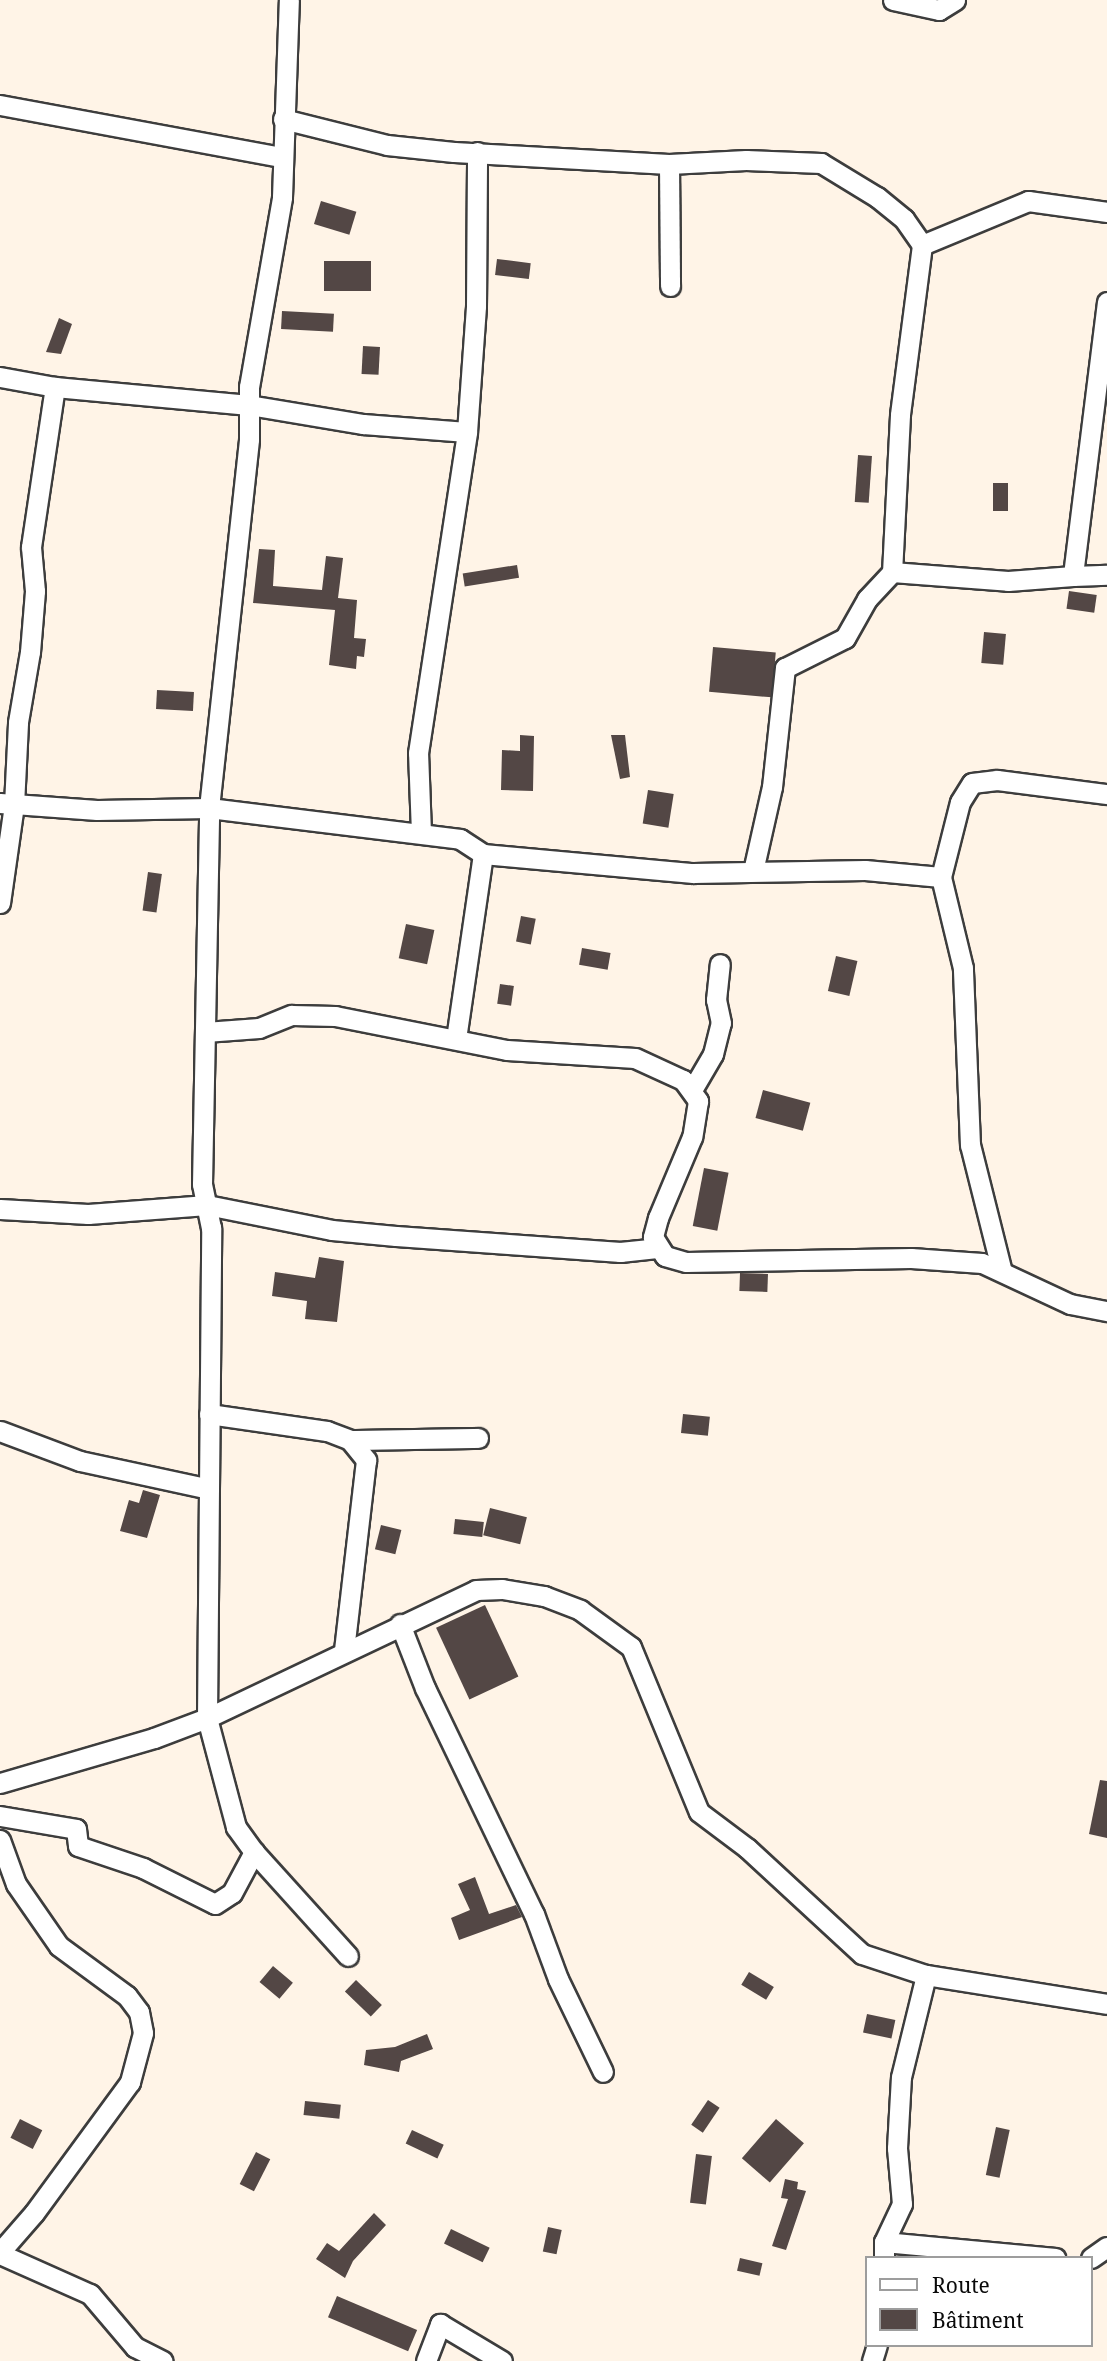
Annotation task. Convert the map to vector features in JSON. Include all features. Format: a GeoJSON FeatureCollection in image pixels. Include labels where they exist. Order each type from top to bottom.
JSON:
{"type":"FeatureCollection","features":[{"type":"Feature","properties":{"kind":"street"},"geometry":{"type":"LineString","coordinates":[[289,0],[280,157],[280,217],[248,405],[248,452],[209,808],[202,1184],[207,1205],[209,1414],[207,1718],[236,1827],[254,1852],[348,1956]]}},
{"type":"Feature","properties":{"kind":"street"},"geometry":{"type":"LineString","coordinates":[[893,0],[939,10],[955,0]]}},
{"type":"Feature","properties":{"kind":"street"},"geometry":{"type":"LineString","coordinates":[[0,105],[280,157]]}},
{"type":"Feature","properties":{"kind":"street"},"geometry":{"type":"LineString","coordinates":[[283,119],[387,145],[669,164],[746,160],[821,163],[877,197],[904,219],[922,245],[900,415],[892,572],[867,599],[845,638],[785,668],[772,787],[753,871]]}},
{"type":"Feature","properties":{"kind":"street"},"geometry":{"type":"LineString","coordinates":[[421,833],[418,753],[467,432],[476,306],[477,152]]}},
{"type":"Feature","properties":{"kind":"street"},"geometry":{"type":"LineString","coordinates":[[669,164],[670,286]]}},
{"type":"Feature","properties":{"kind":"street"},"geometry":{"type":"LineString","coordinates":[[922,245],[1028,201],[1107,212]]}},
{"type":"Feature","properties":{"kind":"street"},"geometry":{"type":"LineString","coordinates":[[1073,576],[1107,302]]}},
{"type":"Feature","properties":{"kind":"street"},"geometry":{"type":"LineString","coordinates":[[0,377],[55,387],[248,405],[363,424],[467,432]]}},
{"type":"Feature","properties":{"kind":"street"},"geometry":{"type":"LineString","coordinates":[[0,903],[7,804],[35,592],[31,547],[55,387]]}},
{"type":"Feature","properties":{"kind":"street"},"geometry":{"type":"LineString","coordinates":[[892,572],[1009,582],[1107,575]]}},
{"type":"Feature","properties":{"kind":"street"},"geometry":{"type":"LineString","coordinates":[[1000,1268],[970,1145],[963,968],[941,877],[960,802],[972,783],[997,780],[1107,794]]}},
{"type":"Feature","properties":{"kind":"street"},"geometry":{"type":"LineString","coordinates":[[7,804],[209,808],[460,839],[483,854],[693,873],[865,870],[941,877]]}},
{"type":"Feature","properties":{"kind":"street"},"geometry":{"type":"LineString","coordinates":[[456,1039],[483,854]]}},
{"type":"Feature","properties":{"kind":"street"},"geometry":{"type":"LineString","coordinates":[[692,1090],[713,1054],[721,1023],[716,1000],[720,964]]}},
{"type":"Feature","properties":{"kind":"street"},"geometry":{"type":"LineString","coordinates":[[205,1032],[259,1028],[292,1015],[335,1016],[507,1050],[635,1058],[666,1069],[692,1090],[698,1101],[698,1113],[657,1218],[653,1237],[657,1248],[673,1260],[686,1262],[911,1258],[1000,1268],[1070,1304],[1107,1311]]}},
{"type":"Feature","properties":{"kind":"street"},"geometry":{"type":"LineString","coordinates":[[0,1209],[88,1214],[207,1205],[332,1230],[574,1250],[657,1248]]}},
{"type":"Feature","properties":{"kind":"street"},"geometry":{"type":"LineString","coordinates":[[209,1414],[327,1431],[350,1440],[478,1438]]}},
{"type":"Feature","properties":{"kind":"street"},"geometry":{"type":"LineString","coordinates":[[0,1431],[80,1461],[209,1489]]}},
{"type":"Feature","properties":{"kind":"street"},"geometry":{"type":"LineString","coordinates":[[344,1650],[366,1475],[366,1460],[350,1440]]}},
{"type":"Feature","properties":{"kind":"street"},"geometry":{"type":"LineString","coordinates":[[0,1783],[154,1738],[207,1718],[282,1685],[344,1650],[476,1590],[502,1588],[544,1596],[606,1625],[631,1647],[699,1812],[747,1848],[862,1954],[926,1975],[1107,2004]]}},
{"type":"Feature","properties":{"kind":"street"},"geometry":{"type":"LineString","coordinates":[[400,1624],[425,1688],[534,1914],[558,1979],[603,2072]]}},
{"type":"Feature","properties":{"kind":"street"},"geometry":{"type":"LineString","coordinates":[[0,1816],[76,1829],[78,1846],[144,1868],[215,1904],[232,1893],[254,1852]]}},
{"type":"Feature","properties":{"kind":"street"},"geometry":{"type":"LineString","coordinates":[[0,1840],[16,1884],[60,1946],[127,1996],[139,2012],[144,2033],[130,2082],[34,2213],[0,2253],[90,2294],[135,2347],[163,2361]]}},
{"type":"Feature","properties":{"kind":"street"},"geometry":{"type":"LineString","coordinates":[[926,1975],[907,2037],[898,2099],[902,2204],[884,2250],[1012,2256]]}},
{"type":"Feature","properties":{"kind":"street"},"geometry":{"type":"LineString","coordinates":[[426,2361],[440,2324],[502,2361]]}},
{"type":"Feature","properties":{"kind":"building"},"geometry":{"type":"Polygon","coordinates":[[[321,201],[356,212],[349,235],[314,224],[321,201]]]}},
{"type":"Feature","properties":{"kind":"building"},"geometry":{"type":"Polygon","coordinates":[[[497,259],[531,263],[529,279],[495,275],[497,259]]]}},
{"type":"Feature","properties":{"kind":"building"},"geometry":{"type":"Polygon","coordinates":[[[324,261],[371,261],[371,291],[324,291],[324,261]]]}},
{"type":"Feature","properties":{"kind":"building"},"geometry":{"type":"Polygon","coordinates":[[[282,311],[334,314],[333,332],[281,329],[282,311]]]}},
{"type":"Feature","properties":{"kind":"building"},"geometry":{"type":"Polygon","coordinates":[[[59,318],[72,324],[61,354],[46,352],[59,318]]]}},
{"type":"Feature","properties":{"kind":"building"},"geometry":{"type":"Polygon","coordinates":[[[363,346],[380,347],[379,375],[362,374],[363,346]]]}},
{"type":"Feature","properties":{"kind":"building"},"geometry":{"type":"Polygon","coordinates":[[[858,455],[872,456],[869,503],[855,502],[858,455]]]}},
{"type":"Feature","properties":{"kind":"building"},"geometry":{"type":"Polygon","coordinates":[[[993,483],[1008,483],[1008,511],[993,511],[993,483]]]}},
{"type":"Feature","properties":{"kind":"building"},"geometry":{"type":"Polygon","coordinates":[[[259,549],[275,550],[273,586],[322,590],[326,556],[343,558],[338,598],[357,600],[354,638],[366,639],[364,657],[357,656],[356,669],[329,665],[335,610],[253,603],[259,549]]]}},
{"type":"Feature","properties":{"kind":"building"},"geometry":{"type":"Polygon","coordinates":[[[517,565],[519,578],[465,586],[463,574],[517,565]]]}},
{"type":"Feature","properties":{"kind":"building"},"geometry":{"type":"Polygon","coordinates":[[[1069,591],[1097,595],[1094,613],[1066,609],[1069,591]]]}},
{"type":"Feature","properties":{"kind":"building"},"geometry":{"type":"Polygon","coordinates":[[[984,632],[1006,634],[1003,665],[981,663],[984,632]]]}},
{"type":"Feature","properties":{"kind":"building"},"geometry":{"type":"Polygon","coordinates":[[[713,647],[776,652],[772,697],[709,692],[713,647]]]}},
{"type":"Feature","properties":{"kind":"building"},"geometry":{"type":"Polygon","coordinates":[[[157,690],[194,692],[193,711],[156,709],[157,690]]]}},
{"type":"Feature","properties":{"kind":"building"},"geometry":{"type":"Polygon","coordinates":[[[520,735],[534,736],[533,791],[501,790],[502,750],[520,751],[520,735]]]}},
{"type":"Feature","properties":{"kind":"building"},"geometry":{"type":"Polygon","coordinates":[[[611,735],[625,735],[630,777],[620,779],[611,735]]]}},
{"type":"Feature","properties":{"kind":"building"},"geometry":{"type":"Polygon","coordinates":[[[648,790],[674,794],[668,828],[643,824],[648,790]]]}},
{"type":"Feature","properties":{"kind":"building"},"geometry":{"type":"Polygon","coordinates":[[[148,872],[162,874],[156,913],[143,911],[148,872]]]}},
{"type":"Feature","properties":{"kind":"building"},"geometry":{"type":"Polygon","coordinates":[[[521,916],[536,919],[531,944],[516,942],[521,916]]]}},
{"type":"Feature","properties":{"kind":"building"},"geometry":{"type":"Polygon","coordinates":[[[406,924],[434,930],[427,964],[399,958],[406,924]]]}},
{"type":"Feature","properties":{"kind":"building"},"geometry":{"type":"Polygon","coordinates":[[[582,948],[611,953],[608,970],[579,965],[582,948]]]}},
{"type":"Feature","properties":{"kind":"building"},"geometry":{"type":"Polygon","coordinates":[[[836,956],[857,961],[849,996],[828,991],[836,956]]]}},
{"type":"Feature","properties":{"kind":"building"},"geometry":{"type":"Polygon","coordinates":[[[500,984],[514,986],[511,1006],[497,1004],[500,984]]]}},
{"type":"Feature","properties":{"kind":"building"},"geometry":{"type":"Polygon","coordinates":[[[763,1090],[810,1103],[803,1131],[755,1118],[763,1090]]]}},
{"type":"Feature","properties":{"kind":"building"},"geometry":{"type":"Polygon","coordinates":[[[704,1168],[729,1173],[717,1231],[693,1226],[704,1168]]]}},
{"type":"Feature","properties":{"kind":"building"},"geometry":{"type":"Polygon","coordinates":[[[319,1257],[344,1261],[337,1322],[305,1319],[307,1301],[272,1296],[275,1272],[315,1278],[319,1257]]]}},
{"type":"Feature","properties":{"kind":"building"},"geometry":{"type":"Polygon","coordinates":[[[740,1273],[768,1274],[767,1292],[739,1291],[740,1273]]]}},
{"type":"Feature","properties":{"kind":"building"},"geometry":{"type":"Polygon","coordinates":[[[683,1414],[710,1417],[708,1436],[681,1433],[683,1414]]]}},
{"type":"Feature","properties":{"kind":"building"},"geometry":{"type":"Polygon","coordinates":[[[143,1490],[160,1495],[147,1538],[120,1531],[129,1500],[139,1503],[143,1490]]]}},
{"type":"Feature","properties":{"kind":"building"},"geometry":{"type":"Polygon","coordinates":[[[490,1508],[527,1517],[520,1544],[483,1535],[490,1508]]]}},
{"type":"Feature","properties":{"kind":"building"},"geometry":{"type":"Polygon","coordinates":[[[455,1519],[484,1522],[482,1537],[453,1534],[455,1519]]]}},
{"type":"Feature","properties":{"kind":"building"},"geometry":{"type":"Polygon","coordinates":[[[381,1525],[401,1530],[395,1554],[375,1549],[381,1525]]]}},
{"type":"Feature","properties":{"kind":"building"},"geometry":{"type":"Polygon","coordinates":[[[485,1605],[518,1677],[469,1699],[436,1628],[485,1605]]]}},
{"type":"Feature","properties":{"kind":"building"},"geometry":{"type":"Polygon","coordinates":[[[1100,1780],[1107,1781],[1107,1838],[1089,1834],[1100,1780]]]}},
{"type":"Feature","properties":{"kind":"building"},"geometry":{"type":"Polygon","coordinates":[[[475,1877],[489,1914],[516,1905],[522,1917],[459,1940],[451,1918],[470,1910],[458,1884],[475,1877]]]}},
{"type":"Feature","properties":{"kind":"building"},"geometry":{"type":"Polygon","coordinates":[[[273,1966],[293,1983],[279,1999],[260,1982],[273,1966]]]}},
{"type":"Feature","properties":{"kind":"building"},"geometry":{"type":"Polygon","coordinates":[[[749,1972],[774,1987],[766,2000],[741,1985],[749,1972]]]}},
{"type":"Feature","properties":{"kind":"building"},"geometry":{"type":"Polygon","coordinates":[[[356,1980],[382,2005],[371,2017],[345,1992],[356,1980]]]}},
{"type":"Feature","properties":{"kind":"building"},"geometry":{"type":"Polygon","coordinates":[[[867,2014],[895,2020],[891,2039],[863,2033],[867,2014]]]}},
{"type":"Feature","properties":{"kind":"building"},"geometry":{"type":"Polygon","coordinates":[[[427,2034],[433,2049],[401,2061],[399,2072],[364,2065],[366,2050],[395,2047],[427,2034]]]}},
{"type":"Feature","properties":{"kind":"building"},"geometry":{"type":"Polygon","coordinates":[[[708,2100],[720,2108],[703,2133],[691,2125],[708,2100]]]}},
{"type":"Feature","properties":{"kind":"building"},"geometry":{"type":"Polygon","coordinates":[[[305,2101],[341,2105],[339,2119],[304,2115],[305,2101]]]}},
{"type":"Feature","properties":{"kind":"building"},"geometry":{"type":"Polygon","coordinates":[[[20,2119],[42,2130],[33,2149],[10,2138],[20,2119]]]}},
{"type":"Feature","properties":{"kind":"building"},"geometry":{"type":"Polygon","coordinates":[[[776,2119],[804,2143],[770,2183],[742,2158],[776,2119]]]}},
{"type":"Feature","properties":{"kind":"building"},"geometry":{"type":"Polygon","coordinates":[[[996,2127],[1010,2130],[1000,2178],[986,2175],[996,2127]]]}},
{"type":"Feature","properties":{"kind":"building"},"geometry":{"type":"Polygon","coordinates":[[[412,2130],[444,2145],[437,2158],[406,2144],[412,2130]]]}},
{"type":"Feature","properties":{"kind":"building"},"geometry":{"type":"Polygon","coordinates":[[[256,2152],[270,2159],[254,2191],[240,2184],[256,2152]]]}},
{"type":"Feature","properties":{"kind":"building"},"geometry":{"type":"Polygon","coordinates":[[[696,2154],[712,2156],[706,2205],[690,2203],[696,2154]]]}},
{"type":"Feature","properties":{"kind":"building"},"geometry":{"type":"Polygon","coordinates":[[[785,2179],[798,2182],[797,2189],[806,2191],[786,2250],[772,2246],[788,2199],[781,2198],[785,2179]]]}},
{"type":"Feature","properties":{"kind":"building"},"geometry":{"type":"Polygon","coordinates":[[[374,2213],[386,2225],[353,2261],[345,2278],[316,2259],[327,2243],[339,2251],[374,2213]]]}},
{"type":"Feature","properties":{"kind":"building"},"geometry":{"type":"Polygon","coordinates":[[[548,2227],[562,2230],[556,2254],[543,2251],[548,2227]]]}},
{"type":"Feature","properties":{"kind":"building"},"geometry":{"type":"Polygon","coordinates":[[[451,2229],[490,2248],[483,2262],[444,2243],[451,2229]]]}},
{"type":"Feature","properties":{"kind":"building"},"geometry":{"type":"Polygon","coordinates":[[[740,2258],[762,2263],[759,2276],[737,2271],[740,2258]]]}},
{"type":"Feature","properties":{"kind":"building"},"geometry":{"type":"Polygon","coordinates":[[[337,2296],[417,2330],[408,2351],[328,2317],[337,2296]]]}}]}
